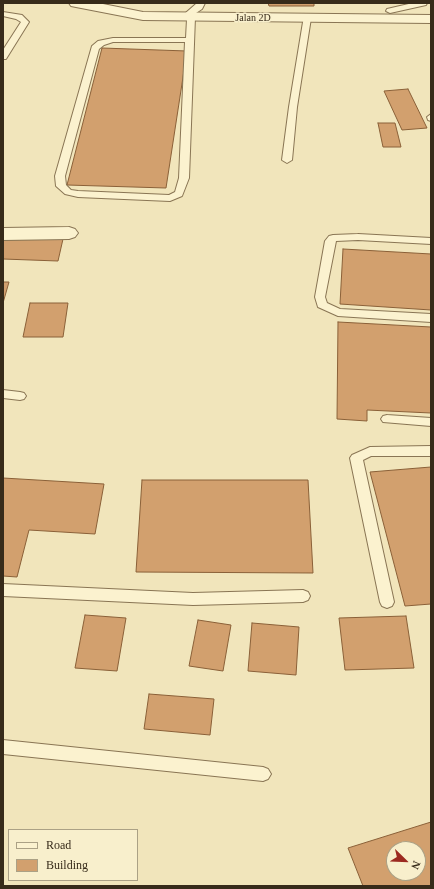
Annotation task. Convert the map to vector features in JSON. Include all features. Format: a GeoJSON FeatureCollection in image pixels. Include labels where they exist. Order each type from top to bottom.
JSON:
{"type":"FeatureCollection","features":[{"type":"Feature","properties":{"kind":"street","name":"Jalan 2D"},"geometry":{"type":"LineString","coordinates":[[76,3],[126,14],[188,17],[307,18],[390,11],[431,19]]}},
{"type":"Feature","properties":{"kind":"street"},"geometry":{"type":"LineString","coordinates":[[3,234],[69,233]]}},
{"type":"Feature","properties":{"kind":"lane"},"geometry":{"type":"LineString","coordinates":[[190,40],[113,40],[100,43],[95,48],[60,176],[61,186],[68,192],[78,194],[170,198],[179,194],[184,178],[190,40],[188,17],[201,3]]}},
{"type":"Feature","properties":{"kind":"lane"},"geometry":{"type":"LineString","coordinates":[[390,11],[423,3]]}},
{"type":"Feature","properties":{"kind":"lane"},"geometry":{"type":"LineString","coordinates":[[3,14],[19,17],[25,22],[3,57]]}},
{"type":"Feature","properties":{"kind":"lane"},"geometry":{"type":"LineString","coordinates":[[287,160],[293,107],[307,18]]}},
{"type":"Feature","properties":{"kind":"lane"},"geometry":{"type":"LineString","coordinates":[[431,241],[358,237],[333,238],[330,240],[320,297],[322,305],[338,312],[431,318]]}},
{"type":"Feature","properties":{"kind":"lane"},"geometry":{"type":"LineString","coordinates":[[3,394],[20,396]]}},
{"type":"Feature","properties":{"kind":"lane"},"geometry":{"type":"LineString","coordinates":[[387,420],[431,422]]}},
{"type":"Feature","properties":{"kind":"lane"},"geometry":{"type":"LineString","coordinates":[[387,602],[356,458],[370,452],[431,452]]}},
{"type":"Feature","properties":{"kind":"lane"},"geometry":{"type":"LineString","coordinates":[[3,590],[193,599],[303,596]]}},
{"type":"Feature","properties":{"kind":"lane"},"geometry":{"type":"LineString","coordinates":[[3,747],[263,774]]}},
{"type":"Feature","properties":{"kind":"building"},"geometry":{"type":"Polygon","coordinates":[[[268,3],[314,3],[314,6],[269,6],[268,3]]]}},
{"type":"Feature","properties":{"kind":"building"},"geometry":{"type":"Polygon","coordinates":[[[102,48],[187,51],[166,188],[67,185],[102,48]]]}},
{"type":"Feature","properties":{"kind":"building"},"geometry":{"type":"Polygon","coordinates":[[[408,89],[427,128],[402,130],[384,91],[408,89]]]}},
{"type":"Feature","properties":{"kind":"building"},"geometry":{"type":"Polygon","coordinates":[[[378,123],[395,123],[401,147],[383,147],[378,123]]]}},
{"type":"Feature","properties":{"kind":"building"},"geometry":{"type":"Polygon","coordinates":[[[3,238],[63,239],[58,261],[3,259],[3,238]]]}},
{"type":"Feature","properties":{"kind":"building"},"geometry":{"type":"Polygon","coordinates":[[[343,249],[431,254],[431,310],[340,304],[343,249]]]}},
{"type":"Feature","properties":{"kind":"building"},"geometry":{"type":"Polygon","coordinates":[[[3,282],[9,282],[3,303],[3,282]]]}},
{"type":"Feature","properties":{"kind":"building"},"geometry":{"type":"Polygon","coordinates":[[[30,303],[68,303],[63,337],[23,337],[30,303]]]}},
{"type":"Feature","properties":{"kind":"building"},"geometry":{"type":"Polygon","coordinates":[[[338,322],[431,327],[431,413],[367,410],[367,421],[337,419],[338,322]]]}},
{"type":"Feature","properties":{"kind":"building"},"geometry":{"type":"Polygon","coordinates":[[[431,467],[431,604],[405,606],[370,472],[431,467]]]}},
{"type":"Feature","properties":{"kind":"building"},"geometry":{"type":"Polygon","coordinates":[[[3,478],[104,484],[95,534],[29,530],[17,577],[3,576],[3,478]]]}},
{"type":"Feature","properties":{"kind":"building"},"geometry":{"type":"Polygon","coordinates":[[[142,480],[308,480],[313,573],[136,572],[142,480]]]}},
{"type":"Feature","properties":{"kind":"building"},"geometry":{"type":"Polygon","coordinates":[[[85,615],[126,618],[117,671],[75,668],[85,615]]]}},
{"type":"Feature","properties":{"kind":"building"},"geometry":{"type":"Polygon","coordinates":[[[406,616],[414,668],[345,670],[339,618],[406,616]]]}},
{"type":"Feature","properties":{"kind":"building"},"geometry":{"type":"Polygon","coordinates":[[[198,620],[231,625],[223,671],[189,666],[198,620]]]}},
{"type":"Feature","properties":{"kind":"building"},"geometry":{"type":"Polygon","coordinates":[[[252,623],[299,627],[296,675],[248,671],[252,623]]]}},
{"type":"Feature","properties":{"kind":"building"},"geometry":{"type":"Polygon","coordinates":[[[149,694],[214,699],[210,735],[144,729],[149,694]]]}},
{"type":"Feature","properties":{"kind":"building"},"geometry":{"type":"Polygon","coordinates":[[[431,822],[431,886],[363,886],[348,848],[431,822]]]}}]}
